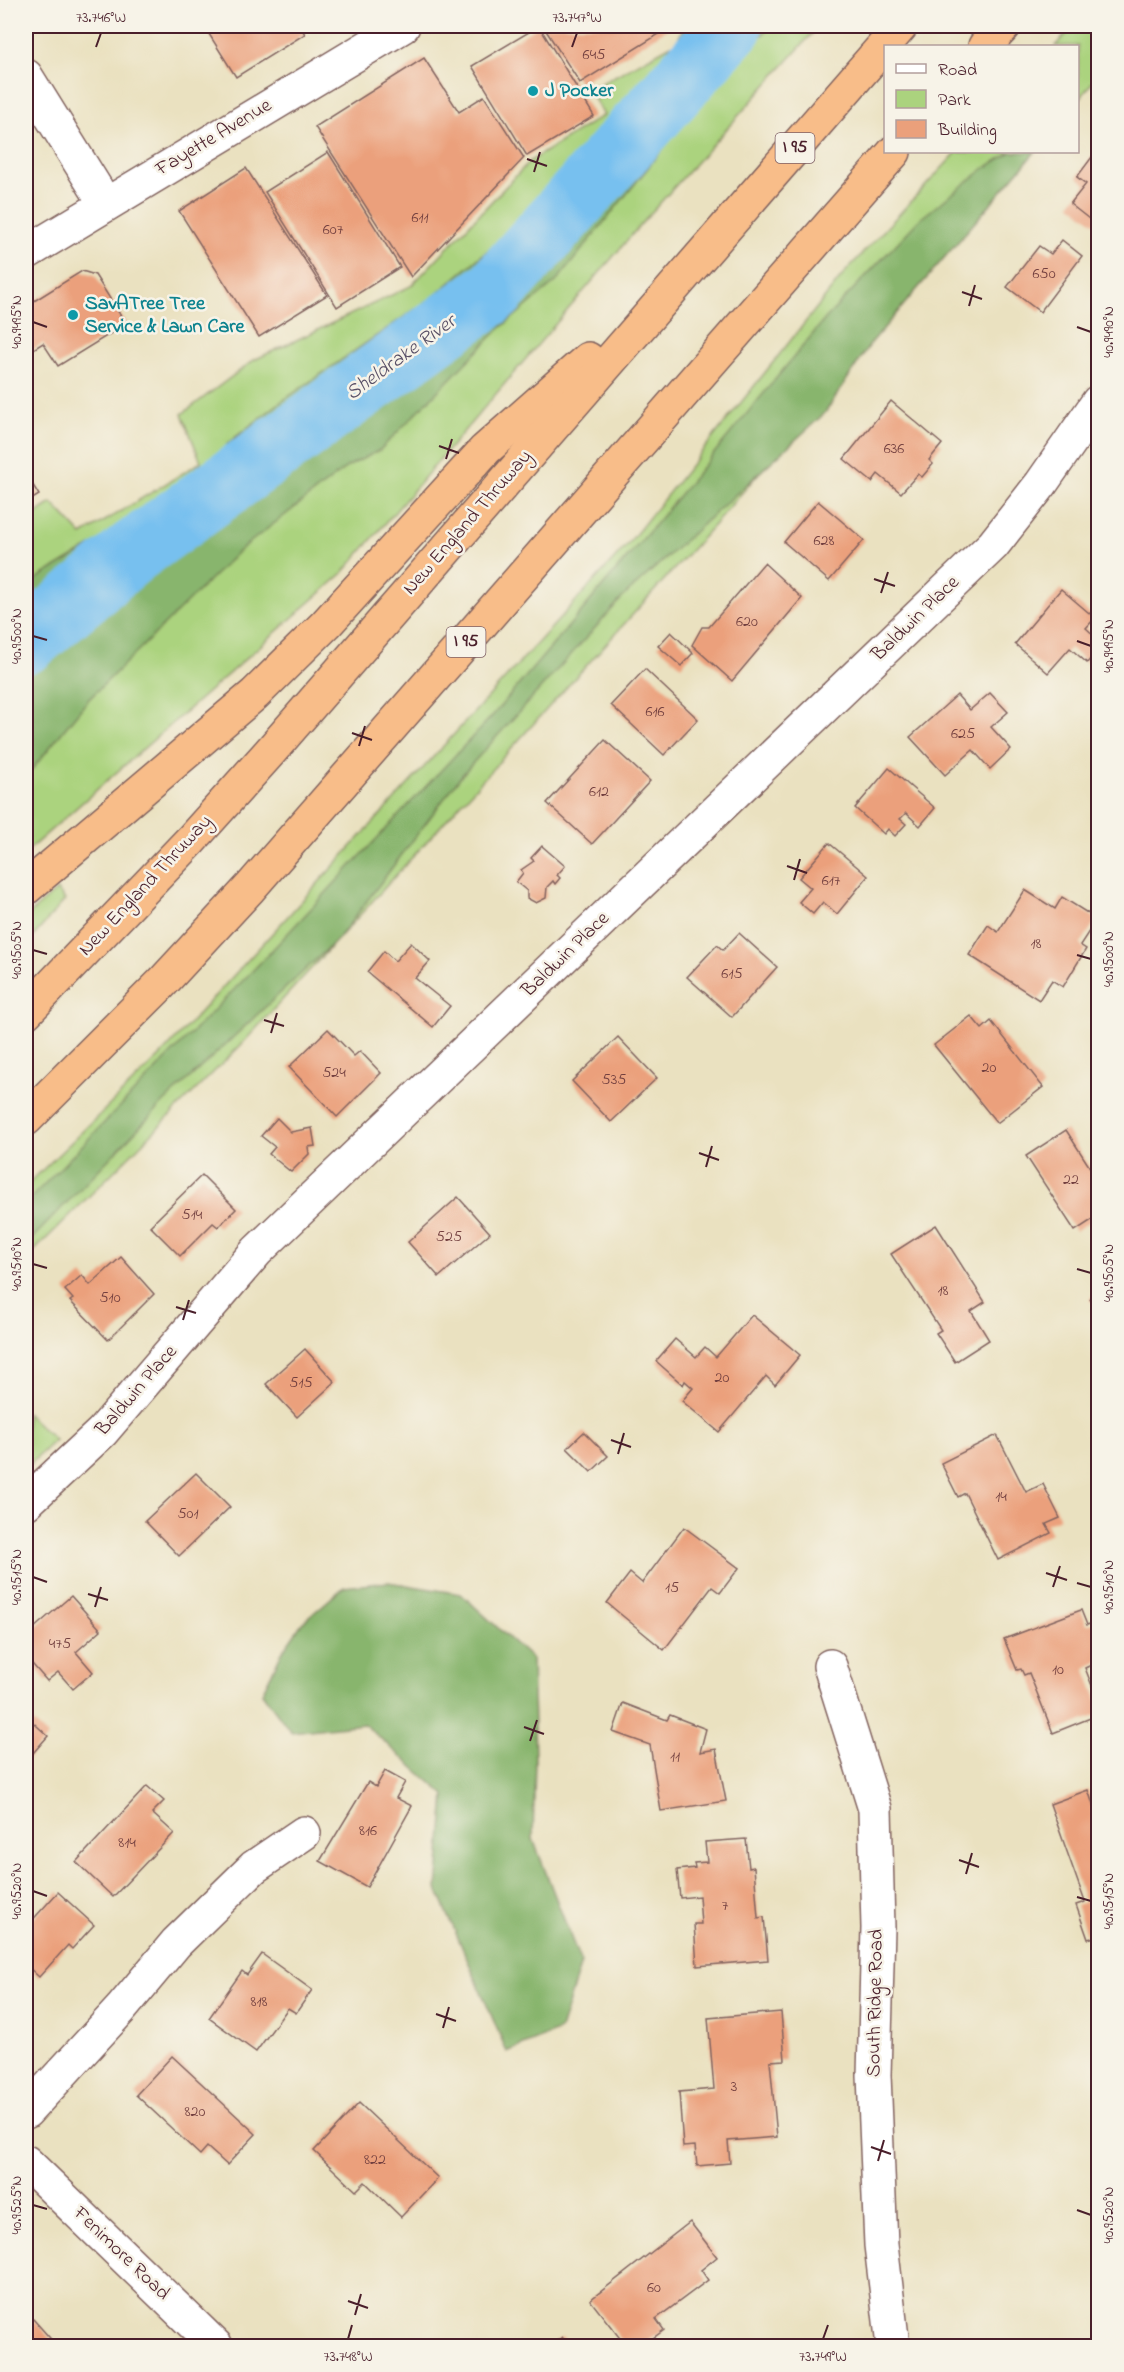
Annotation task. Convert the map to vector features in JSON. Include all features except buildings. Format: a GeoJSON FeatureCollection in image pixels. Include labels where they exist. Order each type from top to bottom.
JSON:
{"type":"FeatureCollection","features":[{"type":"Feature","properties":{"kind":"highway","name":"New England Thruway"},"geometry":{"type":"LineString","coordinates":[[885,45],[902,26]]}},
{"type":"Feature","properties":{"kind":"highway"},"geometry":{"type":"LineString","coordinates":[[986,45],[1004,26]]}},
{"type":"Feature","properties":{"kind":"highway","name":"New England Thruway"},"geometry":{"type":"LineString","coordinates":[[26,1012],[245,779],[884,47]]}},
{"type":"Feature","properties":{"kind":"highway","name":"I 95"},"geometry":{"type":"LineString","coordinates":[[26,1119],[161,984],[258,879],[893,153]]}},
{"type":"Feature","properties":{"kind":"highway"},"geometry":{"type":"LineString","coordinates":[[26,888],[255,694],[326,624],[485,450],[688,271]]}},
{"type":"Feature","properties":{"kind":"street","name":"Fayette Avenue"},"geometry":{"type":"LineString","coordinates":[[26,253],[105,203],[403,26]]}},
{"type":"Feature","properties":{"kind":"street"},"geometry":{"type":"LineString","coordinates":[[26,76],[105,203]]}},
{"type":"Feature","properties":{"kind":"street","name":"Baldwin Place"},"geometry":{"type":"LineString","coordinates":[[26,1503],[102,1432],[258,1251],[993,545],[1041,484],[1098,402]]}},
{"type":"Feature","properties":{"kind":"street","name":"South Ridge Road"},"geometry":{"type":"LineString","coordinates":[[830,1666],[875,1809],[878,1928],[874,2075],[881,2245],[893,2346]]}},
{"type":"Feature","properties":{"kind":"street"},"geometry":{"type":"LineString","coordinates":[[26,2112],[121,2009],[176,1943],[254,1867],[304,1833]]}},
{"type":"Feature","properties":{"kind":"street","name":"Fenimore Road"},"geometry":{"type":"LineString","coordinates":[[29,2172],[216,2346]]}},
{"type":"Feature","properties":{"kind":"green space"},"geometry":{"type":"Polygon","coordinates":[[[684,26],[819,26],[642,223],[342,574],[26,852],[26,520],[52,503],[82,535],[201,462],[182,414],[254,360],[411,286],[530,161],[604,115],[589,90],[677,42],[684,26]]]}},
{"type":"Feature","properties":{"kind":"green space"},"geometry":{"type":"Polygon","coordinates":[[[704,26],[773,26],[740,53],[556,282],[499,329],[380,450],[347,467],[240,550],[88,700],[26,777],[26,585],[118,530],[207,482],[228,443],[282,401],[434,296],[546,201],[659,79],[704,26]]]}},
{"type":"Feature","properties":{"kind":"green space"},"geometry":{"type":"Polygon","coordinates":[[[1074,26],[1098,26],[1098,75],[1079,100],[1079,45],[1056,45],[1074,26]]]}},
{"type":"Feature","properties":{"kind":"green space"},"geometry":{"type":"Polygon","coordinates":[[[956,153],[1034,153],[715,524],[339,938],[241,1045],[26,1259],[26,1186],[161,1055],[627,545],[847,270],[956,153]]]}},
{"type":"Feature","properties":{"kind":"green space"},"geometry":{"type":"Polygon","coordinates":[[[1009,153],[1034,153],[871,343],[825,413],[624,596],[462,775],[339,938],[164,1102],[26,1245],[26,1203],[258,965],[493,715],[643,539],[826,318],[920,219],[985,168],[1009,153]]]}},
{"type":"Feature","properties":{"kind":"green space"},"geometry":{"type":"Polygon","coordinates":[[[57,890],[65,900],[26,945],[26,917],[57,890]]]}},
{"type":"Feature","properties":{"kind":"green space"},"geometry":{"type":"Polygon","coordinates":[[[26,1413],[55,1440],[26,1468],[26,1413]]]}},
{"type":"Feature","properties":{"kind":"green space"},"geometry":{"type":"Polygon","coordinates":[[[388,1582],[461,1594],[532,1659],[535,1759],[533,1839],[581,1963],[560,2030],[507,2052],[437,1889],[445,1795],[364,1724],[291,1732],[262,1693],[282,1652],[302,1623],[344,1587],[388,1582]]]}},
{"type":"Feature","properties":{"kind":"waterway","name":"Sheldrake River"},"geometry":{"type":"LineString","coordinates":[[26,642],[133,552],[494,291],[731,26]]}},
{"type":"Feature","properties":{"kind":"place","name":"J Pocker"},"geometry":{"type":"Point","coordinates":[533,91]}},
{"type":"Feature","properties":{"kind":"place","name":"SavATree Tree Service & Lawn Care"},"geometry":{"type":"Point","coordinates":[73,315]}}]}
